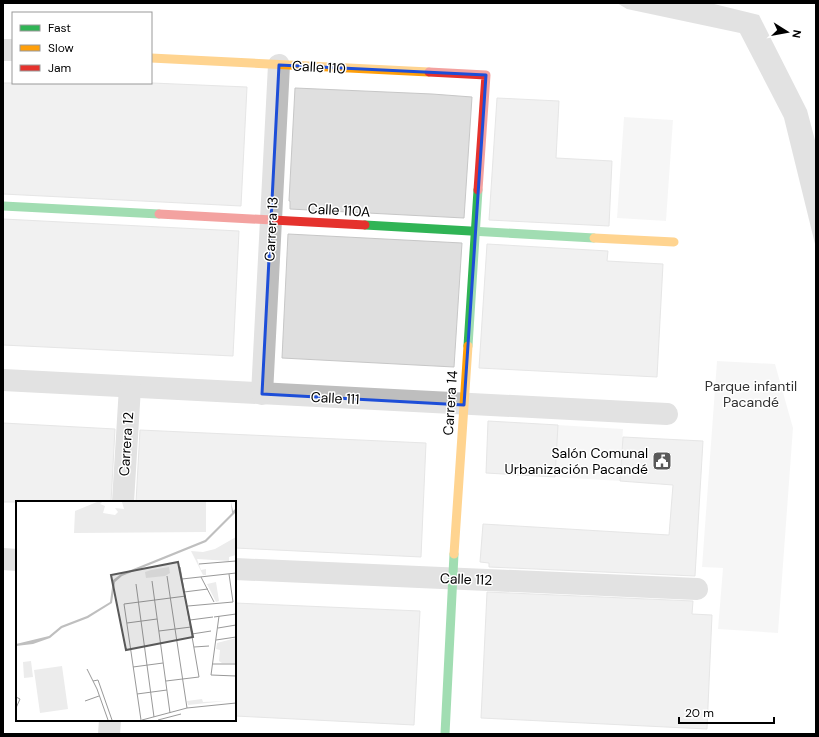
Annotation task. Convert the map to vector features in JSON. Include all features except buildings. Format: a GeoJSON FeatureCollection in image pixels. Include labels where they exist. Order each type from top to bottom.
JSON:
{"type":"FeatureCollection","features":[{"type":"Feature","properties":{"kind":"street","name":"Calle 110"},"geometry":{"type":"LineString","coordinates":[[152,58],[486,75]]}},
{"type":"Feature","properties":{"kind":"street","name":"Carrera 13"},"geometry":{"type":"LineString","coordinates":[[262,394],[279,65]]}},
{"type":"Feature","properties":{"kind":"street","name":"Carrera 14"},"geometry":{"type":"LineString","coordinates":[[445,734],[452,579],[486,75]]}},
{"type":"Feature","properties":{"kind":"street","name":"Calle 110A"},"geometry":{"type":"LineString","coordinates":[[3,206],[674,242]]}},
{"type":"Feature","properties":{"kind":"street","name":"Calle 111"},"geometry":{"type":"LineString","coordinates":[[3,380],[464,405],[667,414]]}},
{"type":"Feature","properties":{"kind":"street","name":"Carrera 12"},"geometry":{"type":"LineString","coordinates":[[123,501],[130,387]]}},
{"type":"Feature","properties":{"kind":"street"},"geometry":{"type":"LineString","coordinates":[[3,559],[16,560]]}},
{"type":"Feature","properties":{"kind":"street","name":"Calle 112"},"geometry":{"type":"LineString","coordinates":[[236,569],[697,589]]}},
{"type":"Feature","properties":{"kind":"street"},"geometry":{"type":"LineString","coordinates":[[109,734],[110,721]]}},
{"type":"Feature","properties":{"kind":"highlighted area"},"geometry":{"type":"Polygon","coordinates":[[[279,65],[486,75],[464,405],[262,394],[279,65]]]}},
{"type":"Feature","properties":{"kind":"green space"},"geometry":{"type":"Polygon","coordinates":[[[624,117],[673,120],[666,221],[617,218],[624,117]]]}},
{"type":"Feature","properties":{"kind":"green space","name":"Parque infantil Pacandé"},"geometry":{"type":"Polygon","coordinates":[[[717,361],[775,364],[793,428],[778,633],[718,629],[723,568],[702,567],[717,361]]]}},
{"type":"Feature","properties":{"kind":"green space"},"geometry":{"type":"Polygon","coordinates":[[[558,425],[623,429],[620,481],[555,477],[558,425]]]}},
{"type":"Feature","properties":{"kind":"shaded area"},"geometry":{"type":"Polygon","coordinates":[[[617,3],[710,3],[759,15],[807,110],[816,144],[816,248],[784,118],[740,33],[627,9],[617,3]]]}},
{"type":"Feature","properties":{"kind":"traffic: fast"},"geometry":{"type":"LineString","coordinates":[[468,346],[478,190]]}},
{"type":"Feature","properties":{"kind":"traffic: fast"},"geometry":{"type":"LineString","coordinates":[[3,206],[159,214]]}},
{"type":"Feature","properties":{"kind":"traffic: fast"},"geometry":{"type":"LineString","coordinates":[[365,225],[594,238]]}},
{"type":"Feature","properties":{"kind":"traffic: fast"},"geometry":{"type":"LineString","coordinates":[[445,734],[454,554]]}},
{"type":"Feature","properties":{"kind":"traffic: slow"},"geometry":{"type":"LineString","coordinates":[[152,58],[429,72]]}},
{"type":"Feature","properties":{"kind":"traffic: slow"},"geometry":{"type":"LineString","coordinates":[[594,238],[674,242]]}},
{"type":"Feature","properties":{"kind":"traffic: slow"},"geometry":{"type":"LineString","coordinates":[[454,554],[468,346]]}},
{"type":"Feature","properties":{"kind":"traffic: jam"},"geometry":{"type":"LineString","coordinates":[[429,72],[486,75],[478,190]]}},
{"type":"Feature","properties":{"kind":"traffic: jam"},"geometry":{"type":"LineString","coordinates":[[159,214],[365,225]]}},
{"type":"Feature","properties":{"kind":"place","name":"Salón Comunal Urbanización Pacandé"},"geometry":{"type":"Point","coordinates":[662,461]}}]}
